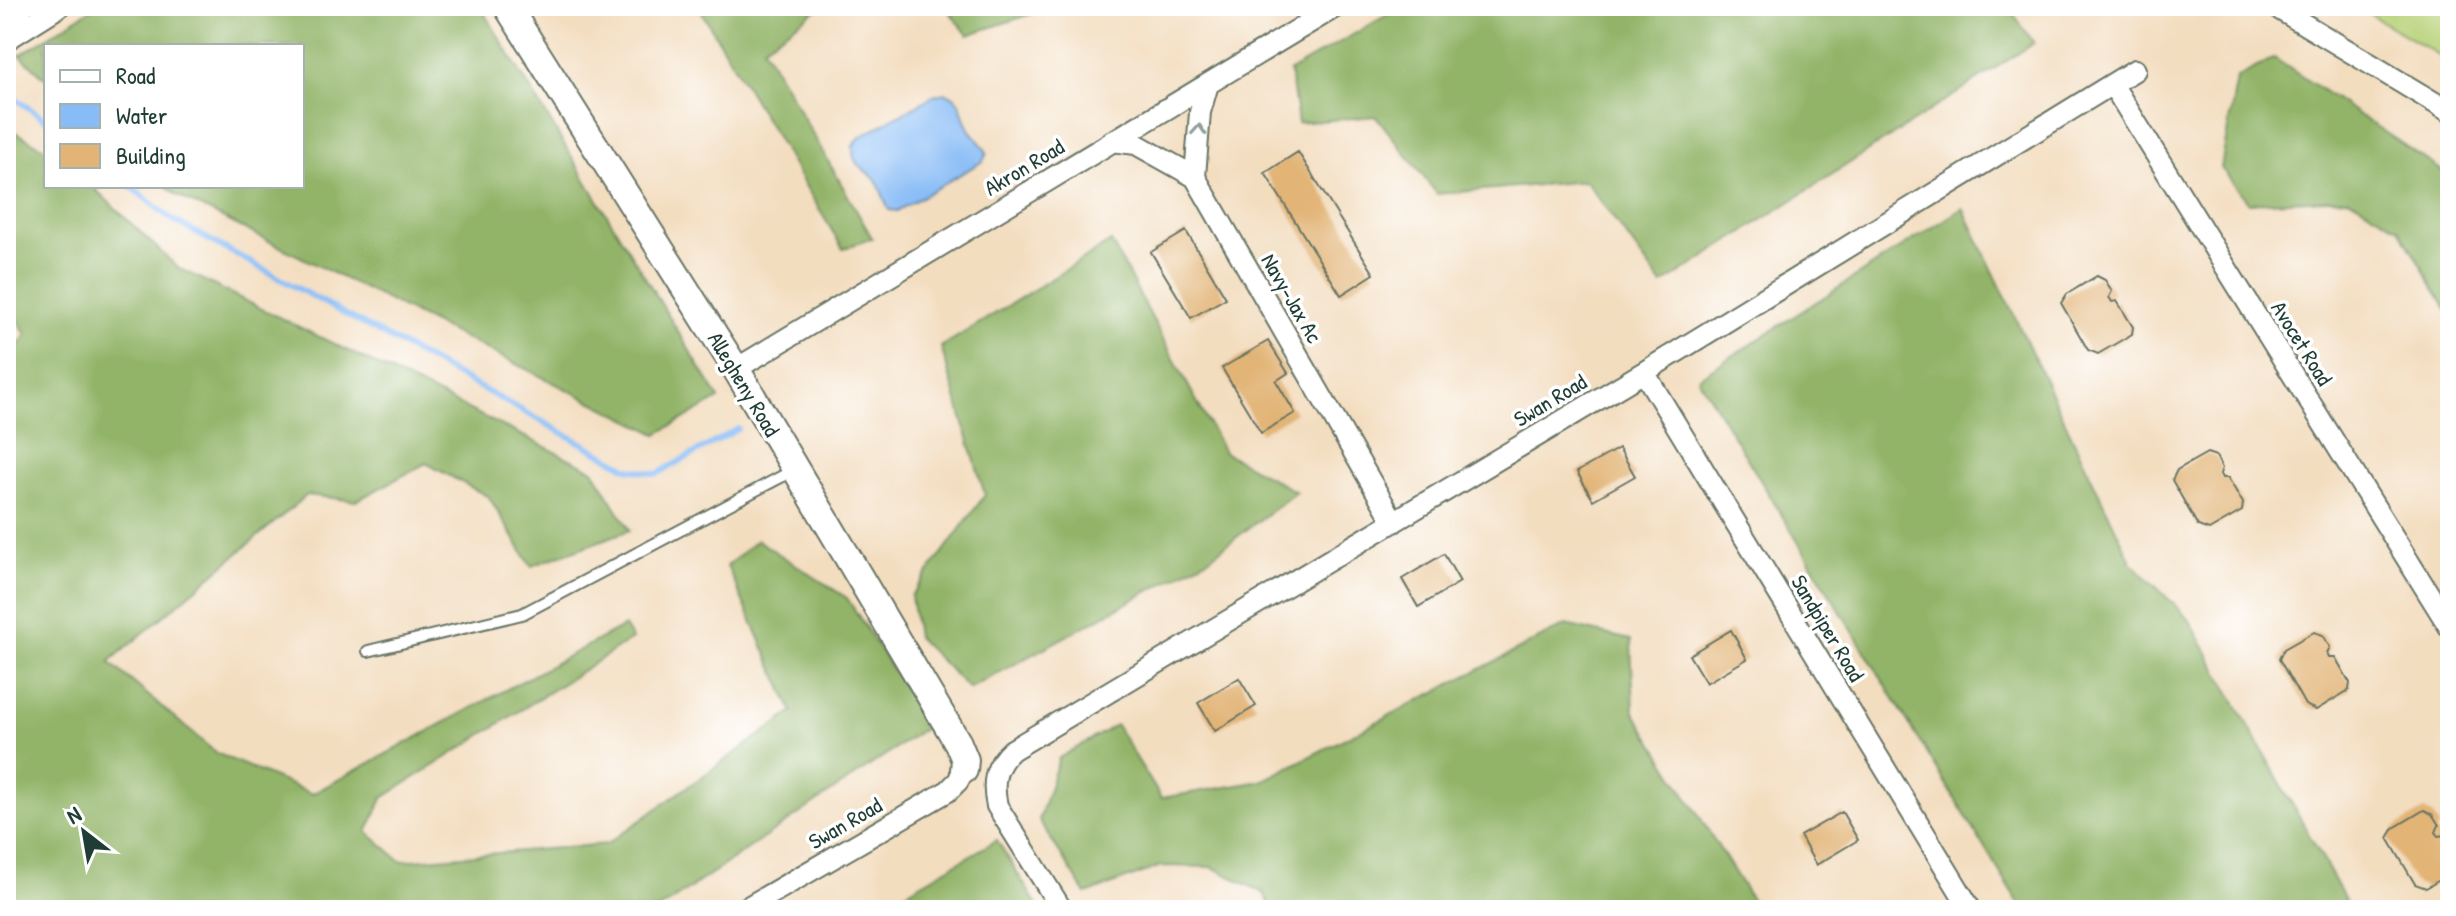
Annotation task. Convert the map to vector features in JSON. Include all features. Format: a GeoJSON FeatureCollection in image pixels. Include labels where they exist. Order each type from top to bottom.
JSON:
{"type":"FeatureCollection","features":[{"type":"Feature","properties":{"kind":"street"},"geometry":{"type":"LineString","coordinates":[[6,17],[23,6]]}},
{"type":"Feature","properties":{"kind":"street"},"geometry":{"type":"LineString","coordinates":[[6,40],[60,6]]}},
{"type":"Feature","properties":{"kind":"street","name":"Allegheny Road"},"geometry":{"type":"LineString","coordinates":[[507,6],[796,469],[958,743],[965,760],[964,770]]}},
{"type":"Feature","properties":{"kind":"street","name":"Akron Road"},"geometry":{"type":"LineString","coordinates":[[736,369],[1337,6]]}},
{"type":"Feature","properties":{"kind":"street"},"geometry":{"type":"LineString","coordinates":[[2274,6],[2450,112]]}},
{"type":"Feature","properties":{"kind":"street","name":"Swan Road"},"geometry":{"type":"LineString","coordinates":[[1062,910],[997,806],[993,789],[996,773],[1001,760],[1012,750],[1644,372],[2135,70]]}},
{"type":"Feature","properties":{"kind":"street"},"geometry":{"type":"LineString","coordinates":[[1112,141],[1136,144],[1195,177],[1200,112],[1208,84]]}},
{"type":"Feature","properties":{"kind":"street","name":"Avocet Road"},"geometry":{"type":"LineString","coordinates":[[2112,84],[2450,628]]}},
{"type":"Feature","properties":{"kind":"street","name":"Navy-Jax Ac"},"geometry":{"type":"LineString","coordinates":[[1195,177],[1394,522]]}},
{"type":"Feature","properties":{"kind":"street","name":"Sandpiper Road"},"geometry":{"type":"LineString","coordinates":[[1644,372],[1971,910]]}},
{"type":"Feature","properties":{"kind":"street","name":"Swan Road"},"geometry":{"type":"LineString","coordinates":[[743,910],[948,791],[964,770]]}},
{"type":"Feature","properties":{"kind":"lane"},"geometry":{"type":"LineString","coordinates":[[368,651],[522,614],[796,469]]}},
{"type":"Feature","properties":{"kind":"green space"},"geometry":{"type":"Polygon","coordinates":[[[96,6],[480,6],[719,399],[657,434],[176,195],[168,188],[304,188],[304,44],[44,44],[44,77],[20,55],[96,6]]]}},
{"type":"Feature","properties":{"kind":"green space"},"geometry":{"type":"Polygon","coordinates":[[[698,6],[822,6],[763,47],[872,238],[843,249],[698,6]]]}},
{"type":"Feature","properties":{"kind":"green space"},"geometry":{"type":"Polygon","coordinates":[[[945,6],[1055,6],[968,35],[945,6]]]}},
{"type":"Feature","properties":{"kind":"green space"},"geometry":{"type":"Polygon","coordinates":[[[1403,6],[2008,6],[2034,43],[1662,285],[1586,181],[1437,194],[1376,116],[1298,123],[1290,71],[1403,6]]]}},
{"type":"Feature","properties":{"kind":"green space"},"geometry":{"type":"Polygon","coordinates":[[[2356,6],[2450,6],[2450,62],[2356,6]]]}},
{"type":"Feature","properties":{"kind":"green space"},"geometry":{"type":"Polygon","coordinates":[[[2274,58],[2450,176],[2450,315],[2399,228],[2348,198],[2249,203],[2221,168],[2237,78],[2274,58]]]}},
{"type":"Feature","properties":{"kind":"green space"},"geometry":{"type":"Polygon","coordinates":[[[6,127],[44,148],[44,188],[94,188],[178,268],[593,470],[630,530],[531,566],[489,497],[426,463],[356,501],[307,495],[109,662],[216,753],[312,794],[624,626],[632,639],[383,798],[367,832],[401,861],[607,844],[793,712],[727,566],[757,540],[847,598],[928,726],[658,910],[6,910],[6,360],[26,335],[6,297],[6,127]]]}},
{"type":"Feature","properties":{"kind":"green space"},"geometry":{"type":"Polygon","coordinates":[[[1963,208],[2132,563],[2189,619],[2351,910],[2023,910],[1698,378],[1963,208]]]}},
{"type":"Feature","properties":{"kind":"green space"},"geometry":{"type":"Polygon","coordinates":[[[1111,242],[1224,452],[1296,492],[1208,559],[969,689],[917,637],[911,596],[985,495],[941,347],[1111,242]]]}},
{"type":"Feature","properties":{"kind":"green space"},"geometry":{"type":"Polygon","coordinates":[[[1566,625],[1631,640],[1634,712],[1758,910],[1272,910],[1264,893],[1212,867],[1161,866],[1086,894],[1039,820],[1059,758],[1116,725],[1161,798],[1262,781],[1566,625]]]}},
{"type":"Feature","properties":{"kind":"green space"},"geometry":{"type":"Polygon","coordinates":[[[997,840],[1040,910],[875,910],[997,840]]]}},
{"type":"Feature","properties":{"kind":"water"},"geometry":{"type":"Polygon","coordinates":[[[946,93],[957,100],[968,128],[987,153],[983,161],[897,211],[889,210],[876,181],[856,162],[853,146],[860,137],[935,95],[946,93]]]}},
{"type":"Feature","properties":{"kind":"building"},"geometry":{"type":"Polygon","coordinates":[[[1298,152],[1374,274],[1341,295],[1265,173],[1298,152]]]}},
{"type":"Feature","properties":{"kind":"building"},"geometry":{"type":"Polygon","coordinates":[[[1186,231],[1226,298],[1191,318],[1151,252],[1186,231]]]}},
{"type":"Feature","properties":{"kind":"building"},"geometry":{"type":"Polygon","coordinates":[[[2097,276],[2105,280],[2112,291],[2109,297],[2112,302],[2117,301],[2133,327],[2132,334],[2098,354],[2088,350],[2061,303],[2067,294],[2097,276]]]}},
{"type":"Feature","properties":{"kind":"building"},"geometry":{"type":"Polygon","coordinates":[[[1268,341],[1288,373],[1276,381],[1295,413],[1261,433],[1222,368],[1268,341]]]}},
{"type":"Feature","properties":{"kind":"building"},"geometry":{"type":"Polygon","coordinates":[[[1619,448],[1635,476],[1593,500],[1577,472],[1619,448]]]}},
{"type":"Feature","properties":{"kind":"building"},"geometry":{"type":"Polygon","coordinates":[[[2207,453],[2216,456],[2222,468],[2222,478],[2228,478],[2243,503],[2242,511],[2209,530],[2198,526],[2172,480],[2177,470],[2207,453]]]}},
{"type":"Feature","properties":{"kind":"building"},"geometry":{"type":"Polygon","coordinates":[[[1444,554],[1460,582],[1418,607],[1402,579],[1444,554]]]}},
{"type":"Feature","properties":{"kind":"building"},"geometry":{"type":"Polygon","coordinates":[[[1731,630],[1747,659],[1706,683],[1689,655],[1731,630]]]}},
{"type":"Feature","properties":{"kind":"building"},"geometry":{"type":"Polygon","coordinates":[[[2314,632],[2323,635],[2330,647],[2329,657],[2335,657],[2350,683],[2349,690],[2316,710],[2305,705],[2279,659],[2284,649],[2314,632]]]}},
{"type":"Feature","properties":{"kind":"building"},"geometry":{"type":"Polygon","coordinates":[[[1239,678],[1256,706],[1215,731],[1198,703],[1239,678]]]}},
{"type":"Feature","properties":{"kind":"building"},"geometry":{"type":"Polygon","coordinates":[[[2424,810],[2432,814],[2439,825],[2436,832],[2439,836],[2445,835],[2450,844],[2450,874],[2426,888],[2415,884],[2388,838],[2394,828],[2424,810]]]}},
{"type":"Feature","properties":{"kind":"building"},"geometry":{"type":"Polygon","coordinates":[[[1842,812],[1858,840],[1816,865],[1800,836],[1842,812]]]}},
{"type":"Feature","properties":{"kind":"waterway"},"geometry":{"type":"LineString","coordinates":[[6,92],[44,119]]}},
{"type":"Feature","properties":{"kind":"waterway"},"geometry":{"type":"LineString","coordinates":[[132,188],[171,219],[629,469],[657,474],[738,429]]}}]}
